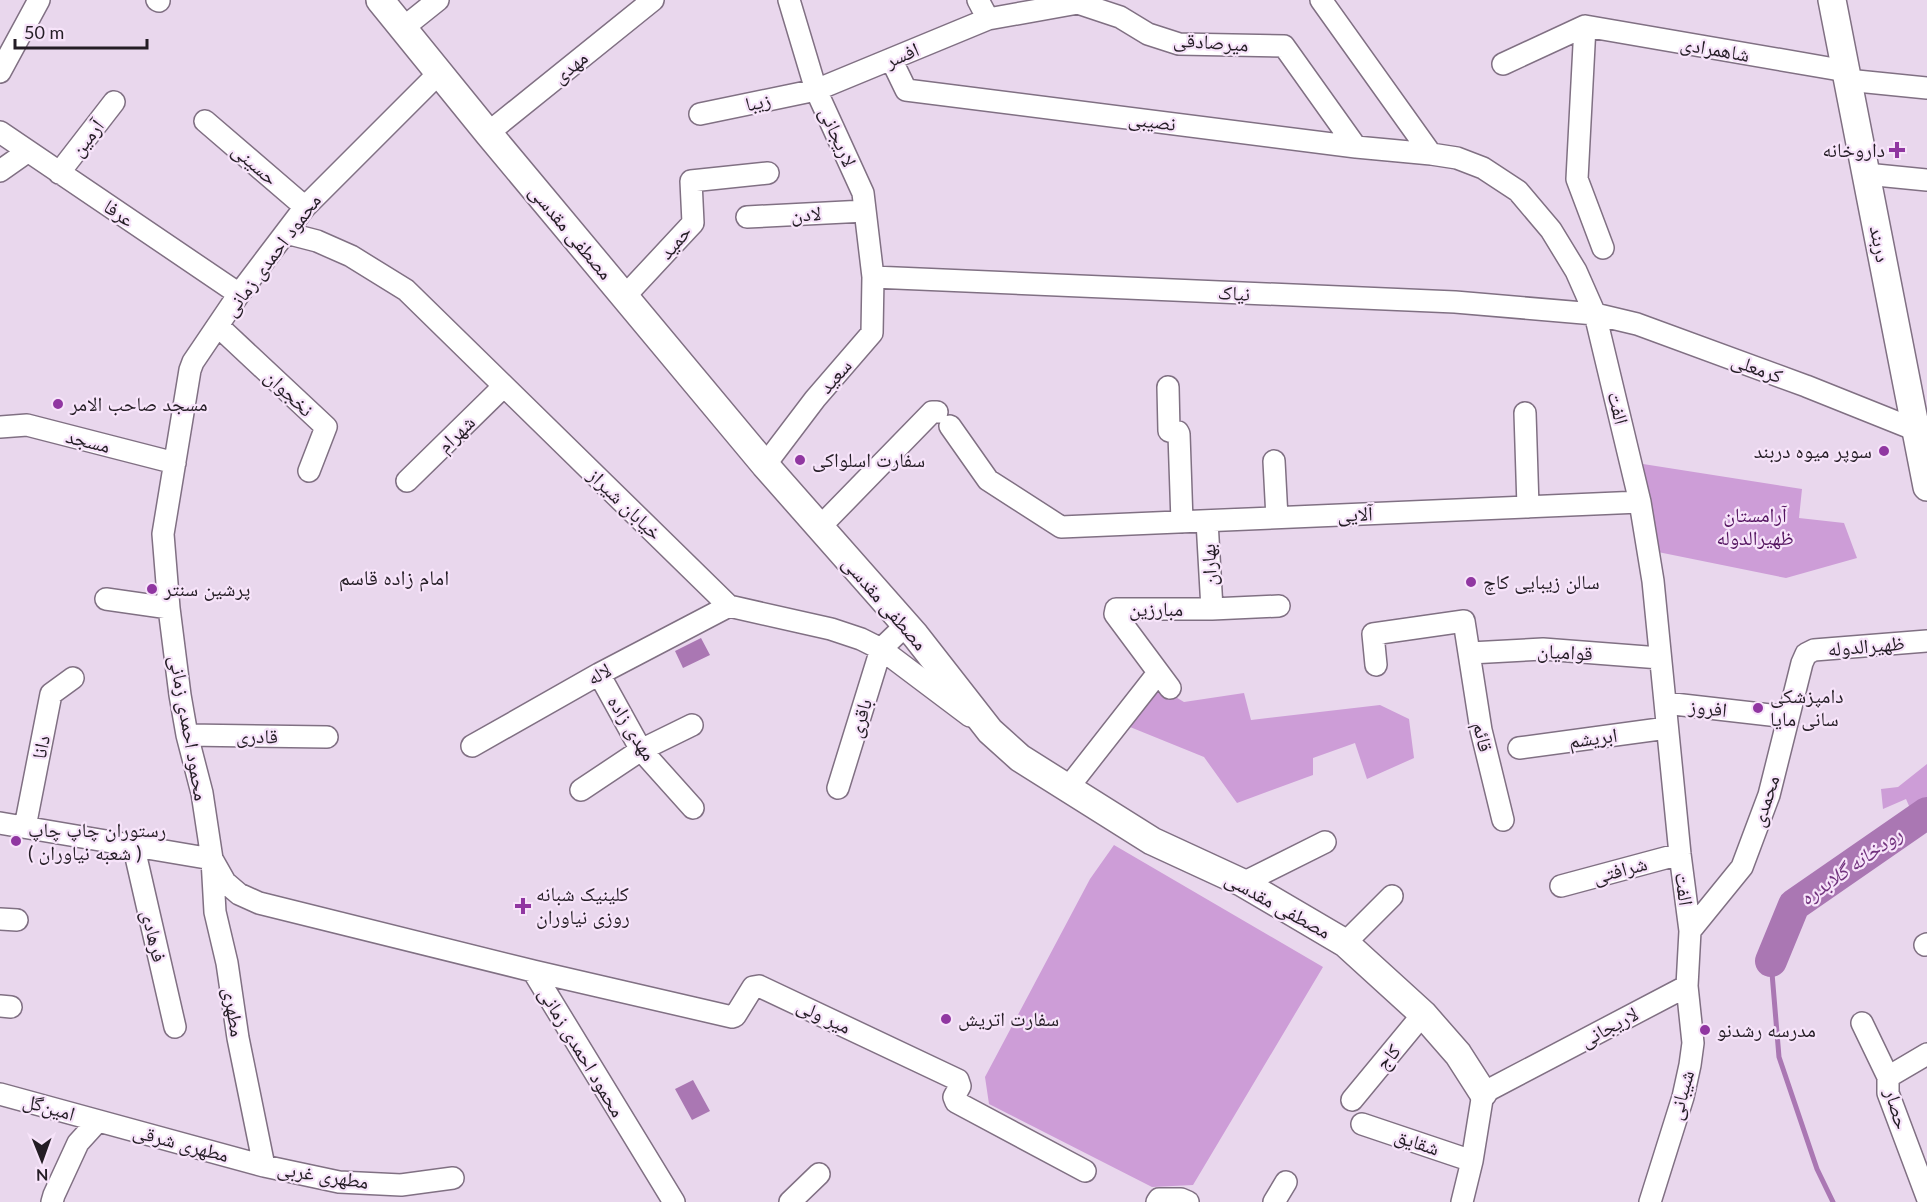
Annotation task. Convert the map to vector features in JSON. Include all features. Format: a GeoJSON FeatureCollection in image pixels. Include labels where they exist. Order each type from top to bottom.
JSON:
{"type":"FeatureCollection","features":[{"type":"Feature","properties":{"kind":"main road","name":"مصطفی مقدسی"},"geometry":{"type":"LineString","coordinates":[[380,0],[765,465],[906,625],[990,731],[1020,758],[1152,841],[1243,883],[1345,943],[1424,1014],[1458,1054],[1483,1093]]}},
{"type":"Feature","properties":{"kind":"main road","name":"دربند"},"geometry":{"type":"LineString","coordinates":[[1832,0],[1927,487]]}},
{"type":"Feature","properties":{"kind":"street"},"geometry":{"type":"LineString","coordinates":[[0,72],[39,0]]}},
{"type":"Feature","properties":{"kind":"street"},"geometry":{"type":"LineString","coordinates":[[403,28],[438,0]]}},
{"type":"Feature","properties":{"kind":"street","name":"مهدی"},"geometry":{"type":"LineString","coordinates":[[488,133],[653,0]]}},
{"type":"Feature","properties":{"kind":"street","name":"لاریجانی"},"geometry":{"type":"LineString","coordinates":[[789,0],[816,90],[863,193],[873,277]]}},
{"type":"Feature","properties":{"kind":"street"},"geometry":{"type":"LineString","coordinates":[[978,0],[988,19]]}},
{"type":"Feature","properties":{"kind":"street"},"geometry":{"type":"LineString","coordinates":[[1321,0],[1431,154]]}},
{"type":"Feature","properties":{"kind":"street","name":"میرصادقی"},"geometry":{"type":"LineString","coordinates":[[988,19],[1078,3],[1120,17],[1148,34],[1179,44],[1284,46],[1356,147]]}},
{"type":"Feature","properties":{"kind":"street","name":"افسر"},"geometry":{"type":"LineString","coordinates":[[816,90],[988,19]]}},
{"type":"Feature","properties":{"kind":"street"},"geometry":{"type":"LineString","coordinates":[[1503,64],[1585,26],[1577,179],[1603,248]]}},
{"type":"Feature","properties":{"kind":"street","name":"شاهمرادی"},"geometry":{"type":"LineString","coordinates":[[1585,26],[1927,88]]}},
{"type":"Feature","properties":{"kind":"street","name":"نصیبی"},"geometry":{"type":"LineString","coordinates":[[891,59],[906,90],[1356,147],[1431,154]]}},
{"type":"Feature","properties":{"kind":"street","name":"محمود احمدی زمانی"},"geometry":{"type":"LineString","coordinates":[[439,73],[305,207],[239,294],[193,362],[190,370],[163,534],[170,608],[188,735],[202,793],[212,859],[225,882],[239,894],[259,903],[533,971],[674,1202]]}},
{"type":"Feature","properties":{"kind":"street","name":"زیبا"},"geometry":{"type":"LineString","coordinates":[[700,114],[816,90]]}},
{"type":"Feature","properties":{"kind":"street","name":"آرمین"},"geometry":{"type":"LineString","coordinates":[[59,173],[114,102]]}},
{"type":"Feature","properties":{"kind":"street","name":"حسینی"},"geometry":{"type":"LineString","coordinates":[[206,121],[305,207]]}},
{"type":"Feature","properties":{"kind":"street","name":"عرفا"},"geometry":{"type":"LineString","coordinates":[[0,132],[239,294]]}},
{"type":"Feature","properties":{"kind":"street"},"geometry":{"type":"LineString","coordinates":[[0,171],[27,152]]}},
{"type":"Feature","properties":{"kind":"street","name":"الفت"},"geometry":{"type":"LineString","coordinates":[[1431,154],[1457,158],[1483,168],[1518,191],[1551,230],[1576,271],[1595,314],[1640,502],[1653,581],[1680,854],[1690,931]]}},
{"type":"Feature","properties":{"kind":"street","name":"حمید"},"geometry":{"type":"LineString","coordinates":[[625,296],[693,223],[691,181],[768,173]]}},
{"type":"Feature","properties":{"kind":"street"},"geometry":{"type":"LineString","coordinates":[[1866,174],[1927,180]]}},
{"type":"Feature","properties":{"kind":"street","name":"لادن"},"geometry":{"type":"LineString","coordinates":[[747,217],[865,211]]}},
{"type":"Feature","properties":{"kind":"street","name":"خیابان شیراز"},"geometry":{"type":"LineString","coordinates":[[286,233],[317,241],[351,256],[406,290],[729,606]]}},
{"type":"Feature","properties":{"kind":"street","name":"نیاک"},"geometry":{"type":"LineString","coordinates":[[873,277],[1455,302],[1595,314]]}},
{"type":"Feature","properties":{"kind":"street","name":"سعید"},"geometry":{"type":"LineString","coordinates":[[765,465],[815,399],[872,333],[873,277]]}},
{"type":"Feature","properties":{"kind":"street","name":"کرمعلی"},"geometry":{"type":"LineString","coordinates":[[1595,314],[1647,328],[1806,386],[1916,430]]}},
{"type":"Feature","properties":{"kind":"street","name":"نخجوان"},"geometry":{"type":"LineString","coordinates":[[218,326],[326,427],[309,471]]}},
{"type":"Feature","properties":{"kind":"street","name":"شهرام"},"geometry":{"type":"LineString","coordinates":[[407,482],[504,386]]}},
{"type":"Feature","properties":{"kind":"street"},"geometry":{"type":"LineString","coordinates":[[1168,387],[1168,430],[1179,434],[1182,522]]}},
{"type":"Feature","properties":{"kind":"street","name":"آلایی"},"geometry":{"type":"LineString","coordinates":[[819,528],[932,412],[943,419],[988,480],[1061,527],[1640,502]]}},
{"type":"Feature","properties":{"kind":"street"},"geometry":{"type":"LineString","coordinates":[[1526,413],[1528,507]]}},
{"type":"Feature","properties":{"kind":"street","name":"مسجد"},"geometry":{"type":"LineString","coordinates":[[0,428],[27,425],[175,463]]}},
{"type":"Feature","properties":{"kind":"street"},"geometry":{"type":"LineString","coordinates":[[1274,461],[1277,518]]}},
{"type":"Feature","properties":{"kind":"street","name":"بهاران"},"geometry":{"type":"LineString","coordinates":[[1207,521],[1212,609]]}},
{"type":"Feature","properties":{"kind":"street"},"geometry":{"type":"LineString","coordinates":[[106,599],[170,608]]}},
{"type":"Feature","properties":{"kind":"street"},"geometry":{"type":"LineString","coordinates":[[729,606],[831,629],[861,639],[881,649],[990,731]]}},
{"type":"Feature","properties":{"kind":"street","name":"لاله"},"geometry":{"type":"LineString","coordinates":[[472,746],[599,674],[729,606]]}},
{"type":"Feature","properties":{"kind":"street","name":"مبارزین"},"geometry":{"type":"LineString","coordinates":[[1067,789],[1164,680],[1115,614],[1116,609],[1279,606]]}},
{"type":"Feature","properties":{"kind":"street","name":"قائم"},"geometry":{"type":"LineString","coordinates":[[1376,665],[1372,633],[1464,621],[1481,730],[1503,820]]}},
{"type":"Feature","properties":{"kind":"street"},"geometry":{"type":"LineString","coordinates":[[881,649],[906,625]]}},
{"type":"Feature","properties":{"kind":"street","name":"ظهیرالدوله"},"geometry":{"type":"LineString","coordinates":[[1806,654],[1814,650],[1927,641]]}},
{"type":"Feature","properties":{"kind":"street","name":"باقری"},"geometry":{"type":"LineString","coordinates":[[838,788],[881,649]]}},
{"type":"Feature","properties":{"kind":"street","name":"قوامیان"},"geometry":{"type":"LineString","coordinates":[[1470,653],[1544,649],[1660,658]]}},
{"type":"Feature","properties":{"kind":"street","name":"محمدی"},"geometry":{"type":"LineString","coordinates":[[1690,931],[1742,867],[1770,795],[1788,717],[1806,654]]}},
{"type":"Feature","properties":{"kind":"street","name":"مهدی زاده"},"geometry":{"type":"LineString","coordinates":[[599,674],[641,750],[693,808]]}},
{"type":"Feature","properties":{"kind":"street","name":"دانا"},"geometry":{"type":"LineString","coordinates":[[25,827],[51,694],[73,678]]}},
{"type":"Feature","properties":{"kind":"street","name":"افروز"},"geometry":{"type":"LineString","coordinates":[[1665,703],[1788,717]]}},
{"type":"Feature","properties":{"kind":"street"},"geometry":{"type":"LineString","coordinates":[[581,790],[641,750],[692,725]]}},
{"type":"Feature","properties":{"kind":"street","name":"ابریشم"},"geometry":{"type":"LineString","coordinates":[[1519,748],[1667,728]]}},
{"type":"Feature","properties":{"kind":"street","name":"قادری"},"geometry":{"type":"LineString","coordinates":[[188,735],[327,737]]}},
{"type":"Feature","properties":{"kind":"street"},"geometry":{"type":"LineString","coordinates":[[0,823],[212,859]]}},
{"type":"Feature","properties":{"kind":"street"},"geometry":{"type":"LineString","coordinates":[[1243,883],[1325,842]]}},
{"type":"Feature","properties":{"kind":"street","name":"فرهادی"},"geometry":{"type":"LineString","coordinates":[[133,844],[175,1027]]}},
{"type":"Feature","properties":{"kind":"street","name":"شرافتی"},"geometry":{"type":"LineString","coordinates":[[1561,886],[1680,854]]}},
{"type":"Feature","properties":{"kind":"street","name":"مطهری"},"geometry":{"type":"LineString","coordinates":[[212,859],[215,912],[227,963],[238,1038],[264,1166]]}},
{"type":"Feature","properties":{"kind":"street"},"geometry":{"type":"LineString","coordinates":[[1345,943],[1392,896]]}},
{"type":"Feature","properties":{"kind":"street"},"geometry":{"type":"LineString","coordinates":[[1687,986],[1690,931]]}},
{"type":"Feature","properties":{"kind":"street","name":"میر ولی"},"geometry":{"type":"LineString","coordinates":[[533,971],[732,1017],[735,1016],[753,987],[759,986],[958,1080],[960,1086],[954,1097],[956,1102],[1085,1172]]}},
{"type":"Feature","properties":{"kind":"street","name":"لاریجانی"},"geometry":{"type":"LineString","coordinates":[[1483,1093],[1687,986]]}},
{"type":"Feature","properties":{"kind":"street","name":"شیبانی"},"geometry":{"type":"LineString","coordinates":[[1650,1202],[1683,1097],[1690,1065],[1693,1043],[1687,986]]}},
{"type":"Feature","properties":{"kind":"street","name":"کاج"},"geometry":{"type":"LineString","coordinates":[[1352,1100],[1424,1014]]}},
{"type":"Feature","properties":{"kind":"street","name":"حصار"},"geometry":{"type":"LineString","coordinates":[[1862,1023],[1888,1077],[1888,1093],[1927,1197]]}},
{"type":"Feature","properties":{"kind":"street"},"geometry":{"type":"LineString","coordinates":[[1888,1077],[1927,1054]]}},
{"type":"Feature","properties":{"kind":"street"},"geometry":{"type":"LineString","coordinates":[[1462,1202],[1472,1161],[1483,1093]]}},
{"type":"Feature","properties":{"kind":"street","name":"امین‌گل"},"geometry":{"type":"LineString","coordinates":[[0,1094],[98,1121]]}},
{"type":"Feature","properties":{"kind":"street"},"geometry":{"type":"LineString","coordinates":[[52,1202],[78,1143],[98,1121]]}},
{"type":"Feature","properties":{"kind":"street","name":"مطهری شرقی"},"geometry":{"type":"LineString","coordinates":[[98,1121],[264,1166]]}},
{"type":"Feature","properties":{"kind":"street","name":"شقایق"},"geometry":{"type":"LineString","coordinates":[[1362,1124],[1472,1161]]}},
{"type":"Feature","properties":{"kind":"street","name":"مطهری غربی"},"geometry":{"type":"LineString","coordinates":[[264,1166],[339,1182],[401,1185],[453,1178]]}},
{"type":"Feature","properties":{"kind":"street"},"geometry":{"type":"LineString","coordinates":[[789,1202],[819,1174]]}},
{"type":"Feature","properties":{"kind":"street"},"geometry":{"type":"LineString","coordinates":[[1274,1202],[1286,1182]]}},
{"type":"Feature","properties":{"kind":"street"},"geometry":{"type":"LineString","coordinates":[[1158,1200],[1181,1199],[1188,1202]]}},
{"type":"Feature","properties":{"kind":"green space","name":"آرامستان ظهیرالدوله"},"geometry":{"type":"Polygon","coordinates":[[[1643,464],[1802,489],[1799,518],[1844,523],[1857,558],[1786,578],[1658,552],[1643,464]]]}},
{"type":"Feature","properties":{"kind":"green space"},"geometry":{"type":"Polygon","coordinates":[[[1159,687],[1184,702],[1244,693],[1251,720],[1380,705],[1409,719],[1414,758],[1367,779],[1355,743],[1313,758],[1313,775],[1237,803],[1204,757],[1130,727],[1159,687]]]}},
{"type":"Feature","properties":{"kind":"green space"},"geometry":{"type":"Polygon","coordinates":[[[1927,764],[1927,807],[1913,815],[1906,799],[1883,809],[1881,789],[1898,787],[1927,764]]]}},
{"type":"Feature","properties":{"kind":"green space"},"geometry":{"type":"Polygon","coordinates":[[[1114,845],[1323,967],[1193,1185],[1152,1187],[989,1104],[985,1077],[1090,879],[1114,845]]]}},
{"type":"Feature","properties":{"kind":"shaded area"},"geometry":{"type":"Polygon","coordinates":[[[701,638],[710,655],[683,668],[675,651],[701,638]]]}},
{"type":"Feature","properties":{"kind":"shaded area"},"geometry":{"type":"Polygon","coordinates":[[[693,1080],[710,1111],[692,1120],[675,1089],[693,1080]]]}},
{"type":"Feature","properties":{"kind":"waterway","name":"رودخانه گلابدره"},"geometry":{"type":"LineString","coordinates":[[1771,961],[1794,905],[1927,813]]}},
{"type":"Feature","properties":{"kind":"waterway","name":"رودخانه گلابدره"},"geometry":{"type":"LineString","coordinates":[[1771,961],[1779,1057],[1817,1169],[1833,1202]]}},
{"type":"Feature","properties":{"kind":"place","name":"داروخانه"},"geometry":{"type":"Point","coordinates":[1897,150]}},
{"type":"Feature","properties":{"kind":"place","name":"مسجد صاحب الامر"},"geometry":{"type":"Point","coordinates":[58,404]}},
{"type":"Feature","properties":{"kind":"place","name":"سوپر میوه دربند"},"geometry":{"type":"Point","coordinates":[1884,451]}},
{"type":"Feature","properties":{"kind":"place","name":"سفارت اسلواکی"},"geometry":{"type":"Point","coordinates":[800,460]}},
{"type":"Feature","properties":{"kind":"place","name":"سالن زیبایی کاچ"},"geometry":{"type":"Point","coordinates":[1471,582]}},
{"type":"Feature","properties":{"kind":"place","name":"پرشین سنتر"},"geometry":{"type":"Point","coordinates":[152,589]}},
{"type":"Feature","properties":{"kind":"place","name":"دامپزشکی سانی مایا"},"geometry":{"type":"Point","coordinates":[1758,708]}},
{"type":"Feature","properties":{"kind":"place","name":"رستوران چاپ چاپ ( شعبه نیاوران )"},"geometry":{"type":"Point","coordinates":[16,841]}},
{"type":"Feature","properties":{"kind":"place","name":"کلینیک شبانه روزی نیاوران"},"geometry":{"type":"Point","coordinates":[523,906]}},
{"type":"Feature","properties":{"kind":"place","name":"سفارت اتریش"},"geometry":{"type":"Point","coordinates":[946,1019]}},
{"type":"Feature","properties":{"kind":"place","name":"مدرسه رشدنو"},"geometry":{"type":"Point","coordinates":[1705,1030]}},
{"type":"Feature","properties":{"kind":"district","name":"امام زاده قاسم"},"geometry":{"type":"Point","coordinates":[394,578]}}]}
